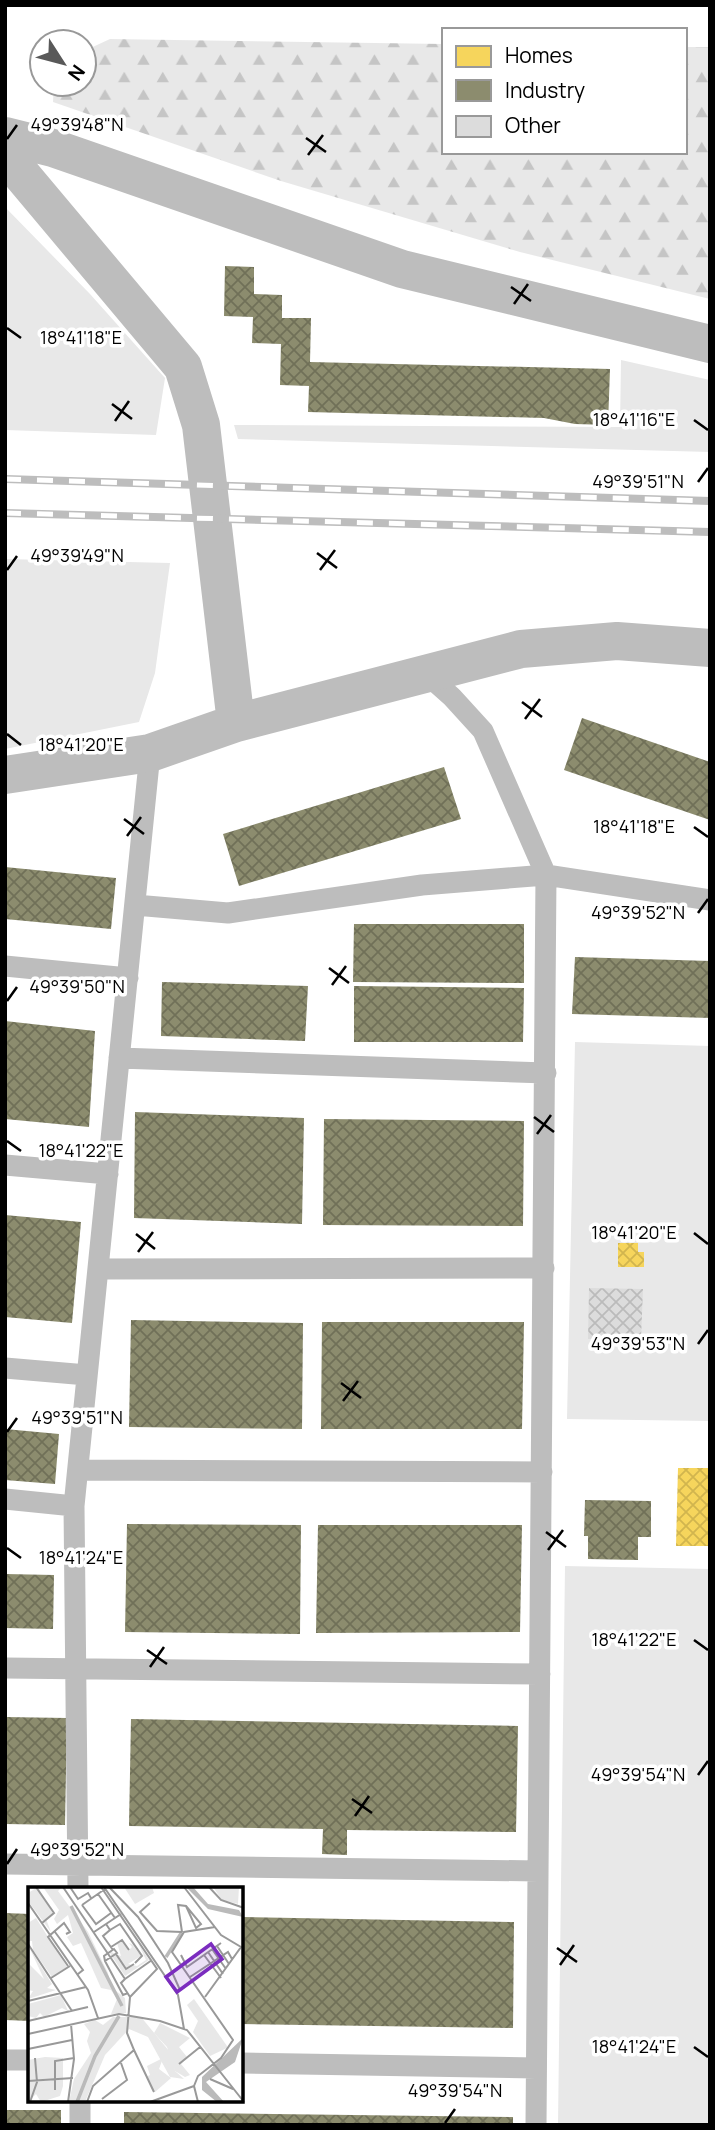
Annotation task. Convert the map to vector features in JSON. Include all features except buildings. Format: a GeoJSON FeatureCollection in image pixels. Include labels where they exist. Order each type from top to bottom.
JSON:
{"type":"FeatureCollection","features":[{"type":"Feature","properties":{"kind":"street"},"geometry":{"type":"LineString","coordinates":[[5,136],[53,148],[402,269],[710,344]]}},
{"type":"Feature","properties":{"kind":"street"},"geometry":{"type":"LineString","coordinates":[[5,155],[183,367],[201,425],[236,723]]}},
{"type":"Feature","properties":{"kind":"street"},"geometry":{"type":"LineString","coordinates":[[5,775],[150,753],[236,723],[521,649],[617,641],[710,648]]}},
{"type":"Feature","properties":{"kind":"lane"},"geometry":{"type":"LineString","coordinates":[[425,673],[452,697],[483,731],[546,875],[536,2125]]}},
{"type":"Feature","properties":{"kind":"lane"},"geometry":{"type":"LineString","coordinates":[[78,1887],[74,1506],[150,753]]}},
{"type":"Feature","properties":{"kind":"lane"},"geometry":{"type":"LineString","coordinates":[[135,905],[228,913],[422,885],[546,875],[710,900]]}},
{"type":"Feature","properties":{"kind":"lane"},"geometry":{"type":"LineString","coordinates":[[5,966],[128,978]]}},
{"type":"Feature","properties":{"kind":"lane"},"geometry":{"type":"LineString","coordinates":[[120,1058],[546,1073]]}},
{"type":"Feature","properties":{"kind":"lane"},"geometry":{"type":"LineString","coordinates":[[5,1164],[108,1174]]}},
{"type":"Feature","properties":{"kind":"lane"},"geometry":{"type":"LineString","coordinates":[[98,1269],[544,1268]]}},
{"type":"Feature","properties":{"kind":"lane"},"geometry":{"type":"LineString","coordinates":[[5,1368],[87,1375]]}},
{"type":"Feature","properties":{"kind":"lane"},"geometry":{"type":"LineString","coordinates":[[78,1470],[542,1472]]}},
{"type":"Feature","properties":{"kind":"lane"},"geometry":{"type":"LineString","coordinates":[[5,1499],[74,1506]]}},
{"type":"Feature","properties":{"kind":"lane"},"geometry":{"type":"LineString","coordinates":[[5,1668],[540,1674]]}},
{"type":"Feature","properties":{"kind":"lane"},"geometry":{"type":"LineString","coordinates":[[5,1864],[538,1871]]}},
{"type":"Feature","properties":{"kind":"lane"},"geometry":{"type":"LineString","coordinates":[[5,2060],[28,2060]]}},
{"type":"Feature","properties":{"kind":"lane"},"geometry":{"type":"LineString","coordinates":[[243,2063],[536,2067]]}},
{"type":"Feature","properties":{"kind":"lane"},"geometry":{"type":"LineString","coordinates":[[80,2102],[80,2125]]}},
{"type":"Feature","properties":{"kind":"green space"},"geometry":{"type":"Polygon","coordinates":[[[110,39],[442,44],[442,154],[687,154],[687,47],[710,47],[710,299],[520,252],[281,181],[53,102],[53,98],[98,98],[98,45],[110,39]]]}},
{"type":"Feature","properties":{"kind":"green space"},"geometry":{"type":"Polygon","coordinates":[[[5,207],[90,294],[165,378],[156,435],[5,430],[5,207]]]}},
{"type":"Feature","properties":{"kind":"green space"},"geometry":{"type":"Polygon","coordinates":[[[621,360],[710,380],[710,452],[238,439],[234,425],[620,427],[621,360]]]}},
{"type":"Feature","properties":{"kind":"green space"},"geometry":{"type":"Polygon","coordinates":[[[5,559],[170,563],[155,673],[139,722],[5,749],[5,559]]]}},
{"type":"Feature","properties":{"kind":"green space"},"geometry":{"type":"Polygon","coordinates":[[[575,1042],[710,1046],[710,1421],[567,1419],[575,1042]]]}},
{"type":"Feature","properties":{"kind":"green space"},"geometry":{"type":"Polygon","coordinates":[[[565,1566],[710,1569],[710,2125],[558,2125],[565,1566]]]}},
{"type":"Feature","properties":{"kind":"railway"},"geometry":{"type":"LineString","coordinates":[[5,479],[710,501]]}},
{"type":"Feature","properties":{"kind":"railway"},"geometry":{"type":"LineString","coordinates":[[5,513],[710,532]]}}]}
